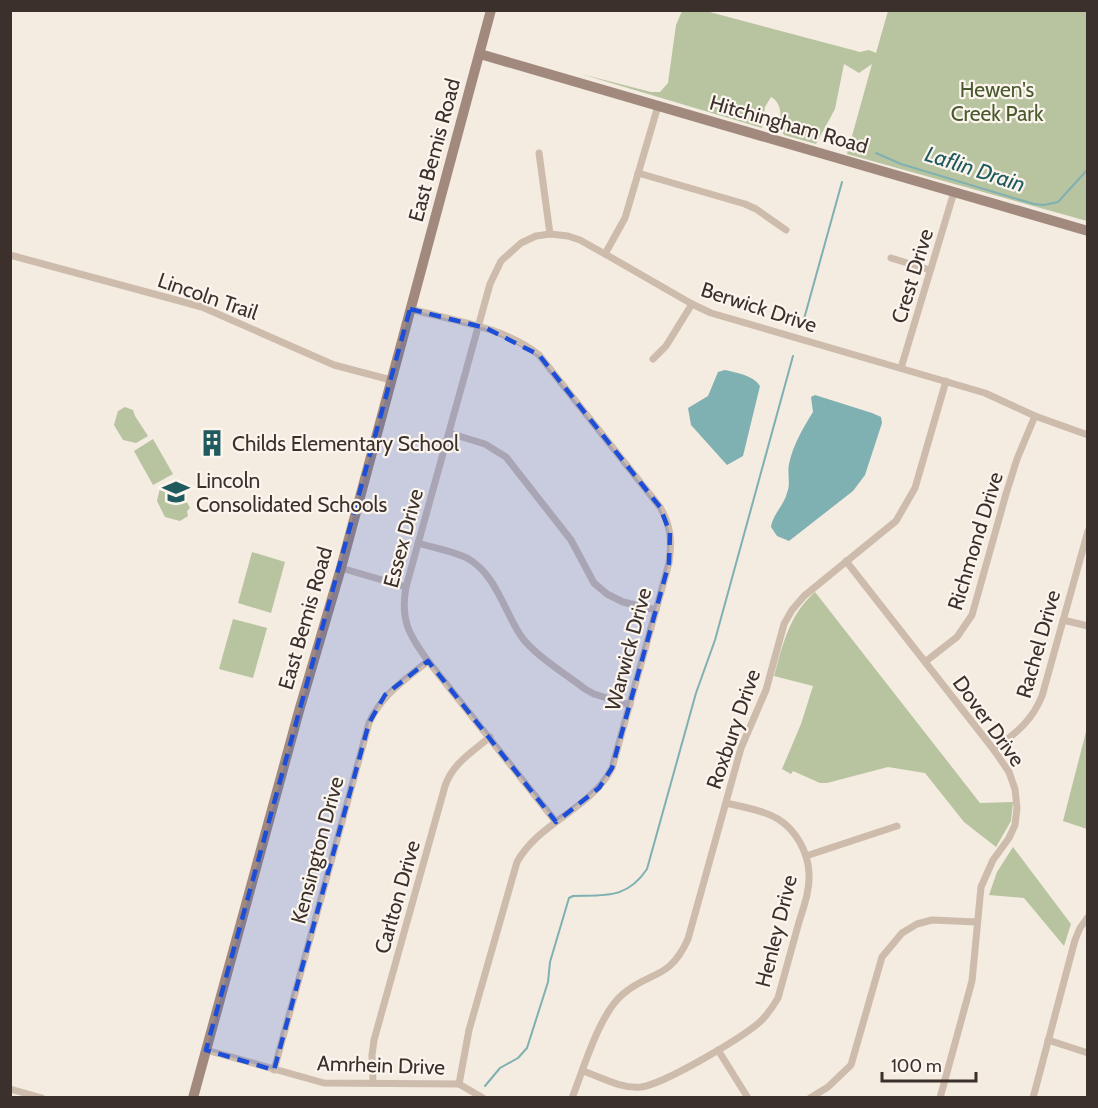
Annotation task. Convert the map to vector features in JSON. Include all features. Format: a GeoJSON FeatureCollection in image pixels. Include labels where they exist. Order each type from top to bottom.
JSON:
{"type":"FeatureCollection","features":[{"type":"Feature","properties":{"kind":"street","name":"East Bemis Road"},"geometry":{"type":"LineString","coordinates":[[193,1098],[299,711],[341,568],[491,10]]}},
{"type":"Feature","properties":{"kind":"street","name":"Hitchingham Road"},"geometry":{"type":"LineString","coordinates":[[480,54],[1088,231]]}},
{"type":"Feature","properties":{"kind":"street"},"geometry":{"type":"LineString","coordinates":[[605,254],[625,218],[658,106]]}},
{"type":"Feature","properties":{"kind":"street"},"geometry":{"type":"LineString","coordinates":[[539,153],[550,234]]}},
{"type":"Feature","properties":{"kind":"street"},"geometry":{"type":"LineString","coordinates":[[638,173],[745,204],[786,230]]}},
{"type":"Feature","properties":{"kind":"street","name":"Crest Drive"},"geometry":{"type":"LineString","coordinates":[[901,368],[954,192]]}},
{"type":"Feature","properties":{"kind":"street","name":"Berwick Drive"},"geometry":{"type":"LineString","coordinates":[[479,327],[490,284],[501,261],[514,248],[529,239],[550,234],[580,240],[711,313],[984,393],[1035,416],[1088,435]]}},
{"type":"Feature","properties":{"kind":"street","name":"Lincoln Trail"},"geometry":{"type":"LineString","coordinates":[[10,255],[210,310],[334,365],[391,380]]}},
{"type":"Feature","properties":{"kind":"street"},"geometry":{"type":"LineString","coordinates":[[891,258],[930,270]]}},
{"type":"Feature","properties":{"kind":"street"},"geometry":{"type":"LineString","coordinates":[[653,359],[666,346],[692,304]]}},
{"type":"Feature","properties":{"kind":"street","name":"Warwick Drive"},"geometry":{"type":"LineString","coordinates":[[410,309],[479,327],[514,339],[539,355],[666,518],[671,547],[616,756],[606,779],[529,844],[514,870],[469,1030],[459,1084]]}},
{"type":"Feature","properties":{"kind":"street","name":"Essex Drive"},"geometry":{"type":"LineString","coordinates":[[479,327],[406,587],[403,602],[406,625],[412,639],[428,661],[556,822]]}},
{"type":"Feature","properties":{"kind":"street","name":"Roxbury Drive"},"geometry":{"type":"LineString","coordinates":[[572,1098],[602,1024],[613,1005],[623,994],[663,973],[682,952],[688,939],[741,748],[766,690],[784,624],[804,596],[884,532],[896,521],[907,505],[915,488],[946,381]]}},
{"type":"Feature","properties":{"kind":"street","name":"Richmond Drive"},"geometry":{"type":"LineString","coordinates":[[925,662],[957,637],[972,615],[1017,459],[1035,416]]}},
{"type":"Feature","properties":{"kind":"street"},"geometry":{"type":"LineString","coordinates":[[449,433],[485,444],[506,457],[571,540],[594,583],[607,594],[623,602],[656,610]]}},
{"type":"Feature","properties":{"kind":"street","name":"Rachel Drive"},"geometry":{"type":"LineString","coordinates":[[994,750],[1027,723],[1036,712],[1088,531]]}},
{"type":"Feature","properties":{"kind":"street"},"geometry":{"type":"LineString","coordinates":[[418,543],[458,555],[476,565],[489,578],[522,637],[530,646],[585,689],[630,705]]}},
{"type":"Feature","properties":{"kind":"street","name":"Dover Drive"},"geometry":{"type":"LineString","coordinates":[[846,561],[994,750],[1009,772],[1016,789],[1015,825],[1009,838],[993,860],[981,887],[972,981],[940,1098]]}},
{"type":"Feature","properties":{"kind":"street"},"geometry":{"type":"LineString","coordinates":[[341,568],[406,587]]}},
{"type":"Feature","properties":{"kind":"street"},"geometry":{"type":"LineString","coordinates":[[1064,620],[1088,626]]}},
{"type":"Feature","properties":{"kind":"street","name":"Kensington Drive"},"geometry":{"type":"LineString","coordinates":[[274,1070],[369,723],[385,696],[428,661]]}},
{"type":"Feature","properties":{"kind":"street","name":"Carlton Drive"},"geometry":{"type":"LineString","coordinates":[[374,1083],[372,1055],[374,1040],[444,786],[454,768],[490,737]]}},
{"type":"Feature","properties":{"kind":"street","name":"Henley Drive"},"geometry":{"type":"LineString","coordinates":[[583,1071],[622,1085],[639,1087],[656,1084],[718,1050],[755,1026],[769,1012],[778,998],[808,891],[809,872],[806,856],[797,838],[778,819],[766,813],[726,803]]}},
{"type":"Feature","properties":{"kind":"street"},"geometry":{"type":"LineString","coordinates":[[806,856],[897,826]]}},
{"type":"Feature","properties":{"kind":"street"},"geometry":{"type":"LineString","coordinates":[[1033,1098],[1075,940],[1088,917]]}},
{"type":"Feature","properties":{"kind":"street"},"geometry":{"type":"LineString","coordinates":[[810,1098],[828,1087],[851,1065],[882,957],[902,933],[917,924],[932,920],[977,922]]}},
{"type":"Feature","properties":{"kind":"street"},"geometry":{"type":"LineString","coordinates":[[1048,1040],[1088,1053]]}},
{"type":"Feature","properties":{"kind":"street","name":"Amrhein Drive"},"geometry":{"type":"LineString","coordinates":[[206,1050],[324,1083],[459,1084],[483,1098]]}},
{"type":"Feature","properties":{"kind":"street"},"geometry":{"type":"LineString","coordinates":[[718,1050],[748,1098]]}},
{"type":"Feature","properties":{"kind":"street"},"geometry":{"type":"LineString","coordinates":[[10,1089],[42,1098]]}},
{"type":"Feature","properties":{"kind":"highlighted area"},"geometry":{"type":"Polygon","coordinates":[[[410,309],[486,328],[539,355],[660,507],[670,533],[669,563],[612,768],[599,788],[556,822],[428,661],[385,695],[369,723],[274,1070],[206,1050],[410,309]]]}},
{"type":"Feature","properties":{"kind":"green space","name":"Hewen's Creek Park"},"geometry":{"type":"Polygon","coordinates":[[[682,11],[706,11],[860,52],[869,50],[876,53],[888,11],[1087,11],[1087,221],[847,154],[872,64],[859,73],[844,64],[835,109],[816,144],[784,135],[780,109],[776,100],[771,97],[765,107],[762,128],[581,74],[651,92],[660,92],[668,83],[676,25],[682,11]]]}},
{"type":"Feature","properties":{"kind":"green space"},"geometry":{"type":"Polygon","coordinates":[[[125,407],[133,410],[148,436],[136,443],[123,440],[114,425],[118,411],[125,407]]]}},
{"type":"Feature","properties":{"kind":"green space"},"geometry":{"type":"Polygon","coordinates":[[[153,439],[173,474],[153,485],[134,451],[153,439]]]}},
{"type":"Feature","properties":{"kind":"green space"},"geometry":{"type":"Polygon","coordinates":[[[174,480],[181,491],[180,495],[183,495],[190,508],[187,511],[188,516],[180,521],[165,517],[157,501],[160,488],[174,480]]]}},
{"type":"Feature","properties":{"kind":"green space"},"geometry":{"type":"Polygon","coordinates":[[[252,552],[285,562],[271,613],[238,603],[252,552]]]}},
{"type":"Feature","properties":{"kind":"green space"},"geometry":{"type":"Polygon","coordinates":[[[815,592],[980,803],[1013,802],[1011,821],[996,847],[964,822],[925,773],[888,767],[820,783],[793,771],[791,774],[782,769],[801,724],[813,686],[774,676],[793,620],[815,592]]]}},
{"type":"Feature","properties":{"kind":"green space"},"geometry":{"type":"Polygon","coordinates":[[[233,619],[267,628],[253,678],[219,669],[233,619]]]}},
{"type":"Feature","properties":{"kind":"green space"},"geometry":{"type":"Polygon","coordinates":[[[1087,728],[1087,829],[1063,821],[1087,728]]]}},
{"type":"Feature","properties":{"kind":"green space"},"geometry":{"type":"Polygon","coordinates":[[[1013,847],[1071,924],[1064,946],[1024,898],[989,895],[997,872],[1013,847]]]}},
{"type":"Feature","properties":{"kind":"water"},"geometry":{"type":"Polygon","coordinates":[[[725,370],[749,377],[760,386],[743,456],[727,465],[691,425],[688,408],[708,396],[718,372],[725,370]]]}},
{"type":"Feature","properties":{"kind":"water"},"geometry":{"type":"Polygon","coordinates":[[[815,395],[872,413],[881,417],[882,423],[865,475],[853,491],[789,541],[777,536],[771,527],[787,493],[791,457],[813,412],[811,397],[815,395]]]}},
{"type":"Feature","properties":{"kind":"waterway","name":"Laflin Drain"},"geometry":{"type":"LineString","coordinates":[[876,153],[901,164],[1044,205],[1058,202],[1088,169]]}},
{"type":"Feature","properties":{"kind":"waterway"},"geometry":{"type":"LineString","coordinates":[[804,319],[842,182]]}},
{"type":"Feature","properties":{"kind":"waterway"},"geometry":{"type":"LineString","coordinates":[[485,1086],[500,1068],[518,1058],[527,1048],[548,982],[550,962],[569,898],[615,893],[632,886],[647,869],[696,693],[715,640],[793,356]]}},
{"type":"Feature","properties":{"kind":"place","name":"Childs Elementary School"},"geometry":{"type":"Point","coordinates":[212,443]}},
{"type":"Feature","properties":{"kind":"place","name":"Lincoln Consolidated Schools"},"geometry":{"type":"Point","coordinates":[176,492]}}]}
